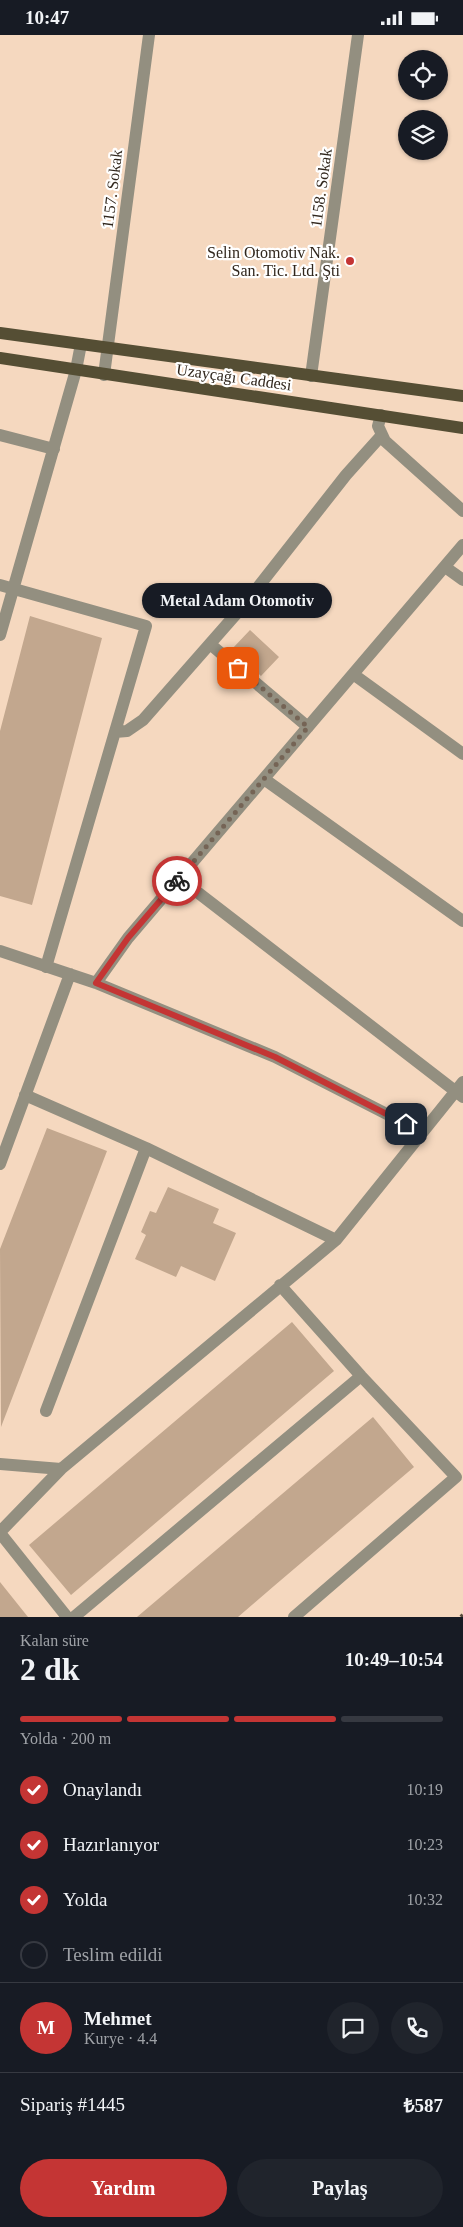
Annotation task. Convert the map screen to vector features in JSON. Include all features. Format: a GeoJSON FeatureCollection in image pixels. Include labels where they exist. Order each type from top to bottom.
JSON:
{"type":"FeatureCollection","features":[{"type":"Feature","properties":{"kind":"main road","name":"Uzayçağı Caddesi"},"geometry":{"type":"LineString","coordinates":[[0,333],[463,396]]}},
{"type":"Feature","properties":{"kind":"main road","name":"Uzayçağı Caddesi"},"geometry":{"type":"LineString","coordinates":[[0,359],[463,427]]}},
{"type":"Feature","properties":{"kind":"street","name":"1157. Sokak"},"geometry":{"type":"LineString","coordinates":[[104,375],[149,35]]}},
{"type":"Feature","properties":{"kind":"street","name":"1158. Sokak"},"geometry":{"type":"LineString","coordinates":[[311,376],[358,35]]}},
{"type":"Feature","properties":{"kind":"street"},"geometry":{"type":"LineString","coordinates":[[0,635],[54,449],[81,345]]}},
{"type":"Feature","properties":{"kind":"street"},"geometry":{"type":"LineString","coordinates":[[381,415],[378,426],[381,436],[463,511]]}},
{"type":"Feature","properties":{"kind":"street"},"geometry":{"type":"LineString","coordinates":[[0,435],[54,449]]}},
{"type":"Feature","properties":{"kind":"street"},"geometry":{"type":"LineString","coordinates":[[115,732],[128,731],[138,725],[210,644],[278,563],[362,455],[381,436]]}},
{"type":"Feature","properties":{"kind":"street"},"geometry":{"type":"LineString","coordinates":[[96,983],[128,938],[463,545]]}},
{"type":"Feature","properties":{"kind":"street"},"geometry":{"type":"LineString","coordinates":[[445,567],[463,580]]}},
{"type":"Feature","properties":{"kind":"street"},"geometry":{"type":"LineString","coordinates":[[0,585],[146,626],[46,967]]}},
{"type":"Feature","properties":{"kind":"street"},"geometry":{"type":"LineString","coordinates":[[210,644],[308,727]]}},
{"type":"Feature","properties":{"kind":"street"},"geometry":{"type":"LineString","coordinates":[[353,674],[463,754]]}},
{"type":"Feature","properties":{"kind":"street"},"geometry":{"type":"LineString","coordinates":[[264,779],[463,921]]}},
{"type":"Feature","properties":{"kind":"street"},"geometry":{"type":"LineString","coordinates":[[67,1617],[0,1533],[61,1469],[336,1240],[422,1132],[460,1090],[179,878]]}},
{"type":"Feature","properties":{"kind":"street"},"geometry":{"type":"LineString","coordinates":[[0,951],[96,983],[275,1057],[422,1132]]}},
{"type":"Feature","properties":{"kind":"street"},"geometry":{"type":"LineString","coordinates":[[0,1164],[70,974]]}},
{"type":"Feature","properties":{"kind":"street"},"geometry":{"type":"LineString","coordinates":[[25,1095],[146,1148],[336,1240]]}},
{"type":"Feature","properties":{"kind":"street"},"geometry":{"type":"LineString","coordinates":[[46,1411],[146,1148]]}},
{"type":"Feature","properties":{"kind":"street"},"geometry":{"type":"LineString","coordinates":[[280,1285],[361,1376],[456,1477],[294,1617]]}},
{"type":"Feature","properties":{"kind":"street"},"geometry":{"type":"LineString","coordinates":[[74,1617],[361,1376]]}},
{"type":"Feature","properties":{"kind":"street"},"geometry":{"type":"LineString","coordinates":[[0,1464],[61,1469]]}},
{"type":"Feature","properties":{"kind":"building"},"geometry":{"type":"Polygon","coordinates":[[[30,616],[102,638],[32,905],[0,896],[0,731],[30,616]]]}},
{"type":"Feature","properties":{"kind":"building"},"geometry":{"type":"Polygon","coordinates":[[[250,630],[279,657],[261,676],[232,649],[250,630]]]}},
{"type":"Feature","properties":{"kind":"building"},"geometry":{"type":"Polygon","coordinates":[[[47,1128],[107,1151],[1,1427],[0,1249],[47,1128]]]}},
{"type":"Feature","properties":{"kind":"building"},"geometry":{"type":"Polygon","coordinates":[[[168,1187],[219,1209],[213,1223],[236,1233],[215,1281],[181,1266],[176,1277],[135,1259],[146,1235],[141,1232],[150,1211],[156,1213],[168,1187]]]}},
{"type":"Feature","properties":{"kind":"building"},"geometry":{"type":"Polygon","coordinates":[[[292,1322],[334,1371],[71,1595],[29,1545],[292,1322]]]}},
{"type":"Feature","properties":{"kind":"building"},"geometry":{"type":"Polygon","coordinates":[[[373,1417],[414,1467],[238,1617],[137,1617],[373,1417]]]}},
{"type":"Feature","properties":{"kind":"building"},"geometry":{"type":"Polygon","coordinates":[[[0,1582],[28,1617],[0,1617],[0,1582]]]}},
{"type":"Feature","properties":{"kind":"way so far"},"geometry":{"type":"LineString","coordinates":[[177,881],[308,727],[238,668]]}},
{"type":"Feature","properties":{"kind":"place","name":"Selin Otomotiv Nak. San. Tic. Ltd. Şti"},"geometry":{"type":"Point","coordinates":[350,261]}},
{"type":"Feature","properties":{"kind":"place","name":"Metal Adam Otomotiv"},"geometry":{"type":"Point","coordinates":[238,668]}},
{"type":"Feature","properties":{"kind":"route"},"geometry":{"type":"LineString","coordinates":[[177,881],[128,938],[96,983],[275,1057],[406,1124]]}}]}
